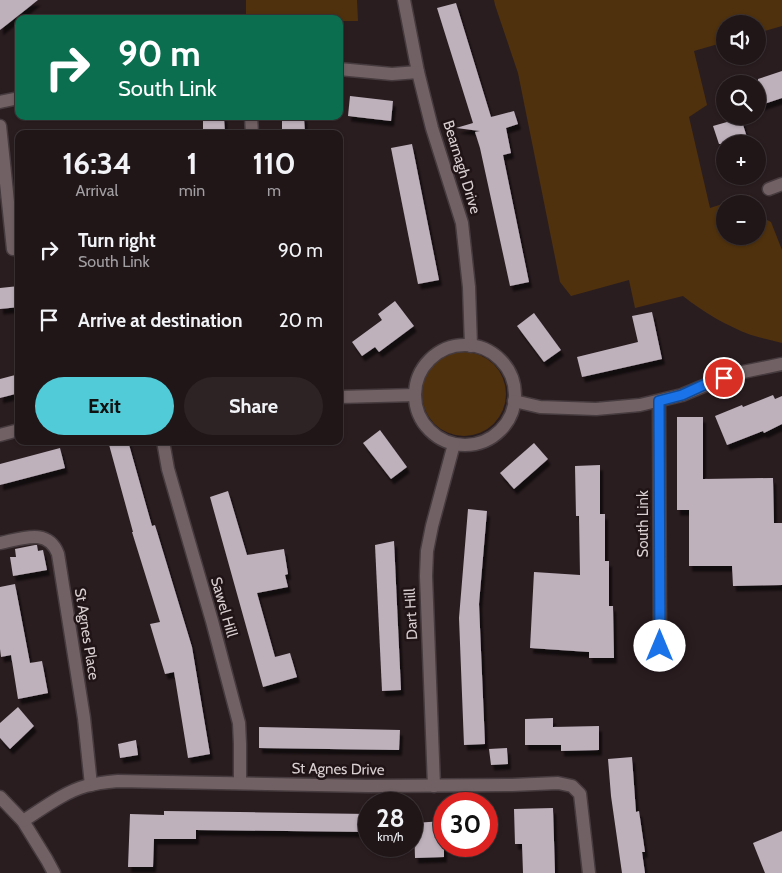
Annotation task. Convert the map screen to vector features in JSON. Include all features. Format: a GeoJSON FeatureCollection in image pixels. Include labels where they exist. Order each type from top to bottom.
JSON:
{"type":"FeatureCollection","features":[{"type":"Feature","properties":{"kind":"street","name":"Bearnagh Drive"},"geometry":{"type":"LineString","coordinates":[[404,0],[418,72],[432,128],[462,223],[469,286],[471,346]]}},
{"type":"Feature","properties":{"kind":"street"},"geometry":{"type":"LineString","coordinates":[[343,69],[392,74],[418,72]]}},
{"type":"Feature","properties":{"kind":"street"},"geometry":{"type":"LineString","coordinates":[[0,102],[15,99]]}},
{"type":"Feature","properties":{"kind":"street"},"geometry":{"type":"LineString","coordinates":[[0,126],[15,241]]}},
{"type":"Feature","properties":{"kind":"street"},"geometry":{"type":"LineString","coordinates":[[769,189],[782,184]]}},
{"type":"Feature","properties":{"kind":"street"},"geometry":{"type":"LineString","coordinates":[[0,250],[15,249]]}},
{"type":"Feature","properties":{"kind":"street"},"geometry":{"type":"LineString","coordinates":[[456,346],[471,346],[495,355],[504,364],[511,376],[514,388],[512,413],[506,423],[489,439],[466,445],[454,444],[434,434],[420,417],[415,395],[417,381],[423,368],[443,350],[456,346]]}},
{"type":"Feature","properties":{"kind":"street"},"geometry":{"type":"LineString","coordinates":[[514,401],[540,406],[596,409],[632,406],[682,395],[706,384],[743,372],[782,364]]}},
{"type":"Feature","properties":{"kind":"street"},"geometry":{"type":"LineString","coordinates":[[343,397],[415,395]]}},
{"type":"Feature","properties":{"kind":"street","name":"South Link"},"geometry":{"type":"LineString","coordinates":[[659,401],[660,646]]}},
{"type":"Feature","properties":{"kind":"street"},"geometry":{"type":"LineString","coordinates":[[0,435],[15,431]]}},
{"type":"Feature","properties":{"kind":"street","name":"Dart Hill"},"geometry":{"type":"LineString","coordinates":[[434,786],[426,560],[432,526],[454,444]]}},
{"type":"Feature","properties":{"kind":"street","name":"Sawel Hill"},"geometry":{"type":"LineString","coordinates":[[164,445],[168,469],[209,612],[238,723],[240,783]]}},
{"type":"Feature","properties":{"kind":"street","name":"St Agnes Place"},"geometry":{"type":"LineString","coordinates":[[0,543],[40,537],[49,540],[55,546],[58,554],[84,718],[91,785]]}},
{"type":"Feature","properties":{"kind":"street","name":"St Agnes Drive"},"geometry":{"type":"LineString","coordinates":[[22,821],[85,786],[118,781],[368,786],[558,783],[572,786],[580,794],[589,873]]}},
{"type":"Feature","properties":{"kind":"street"},"geometry":{"type":"LineString","coordinates":[[0,797],[22,821],[54,873]]}},
{"type":"Feature","properties":{"kind":"shaded area"},"geometry":{"type":"Polygon","coordinates":[[[246,0],[357,0],[358,21],[343,21],[343,15],[246,15],[246,0]]]}},
{"type":"Feature","properties":{"kind":"shaded area"},"geometry":{"type":"Polygon","coordinates":[[[494,0],[782,0],[782,26],[766,31],[766,15],[716,15],[716,45],[694,51],[707,105],[689,117],[710,208],[716,206],[716,245],[766,245],[766,219],[771,222],[782,250],[782,343],[751,335],[724,323],[683,296],[635,308],[629,280],[571,296],[560,282],[518,73],[494,0]]]}},
{"type":"Feature","properties":{"kind":"shaded area"},"geometry":{"type":"Polygon","coordinates":[[[464,352],[487,359],[499,371],[506,394],[499,417],[487,429],[464,436],[441,429],[429,417],[422,394],[429,371],[441,359],[464,352]]]}},
{"type":"Feature","properties":{"kind":"building"},"geometry":{"type":"Polygon","coordinates":[[[0,0],[38,0],[19,15],[15,15],[15,18],[0,30],[0,0]]]}},
{"type":"Feature","properties":{"kind":"building"},"geometry":{"type":"Polygon","coordinates":[[[456,3],[491,117],[514,111],[518,124],[506,128],[511,153],[503,155],[529,282],[510,286],[475,132],[480,131],[456,128],[473,123],[437,8],[456,3]]]}},
{"type":"Feature","properties":{"kind":"building"},"geometry":{"type":"Polygon","coordinates":[[[782,71],[782,98],[766,103],[766,76],[782,71]]]}},
{"type":"Feature","properties":{"kind":"building"},"geometry":{"type":"Polygon","coordinates":[[[350,96],[393,101],[391,121],[348,116],[350,96]]]}},
{"type":"Feature","properties":{"kind":"building"},"geometry":{"type":"Polygon","coordinates":[[[203,120],[224,120],[225,130],[203,130],[203,120]]]}},
{"type":"Feature","properties":{"kind":"building"},"geometry":{"type":"Polygon","coordinates":[[[282,120],[304,120],[305,130],[282,130],[282,120]]]}},
{"type":"Feature","properties":{"kind":"building"},"geometry":{"type":"Polygon","coordinates":[[[743,125],[746,135],[716,135],[713,126],[743,125]]]}},
{"type":"Feature","properties":{"kind":"building"},"geometry":{"type":"Polygon","coordinates":[[[412,144],[439,280],[418,284],[391,148],[412,144]]]}},
{"type":"Feature","properties":{"kind":"building"},"geometry":{"type":"Polygon","coordinates":[[[15,286],[15,307],[0,309],[0,288],[15,286]]]}},
{"type":"Feature","properties":{"kind":"building"},"geometry":{"type":"Polygon","coordinates":[[[395,301],[414,326],[379,352],[375,347],[362,356],[352,342],[382,320],[378,314],[395,301]]]}},
{"type":"Feature","properties":{"kind":"building"},"geometry":{"type":"Polygon","coordinates":[[[652,312],[662,359],[582,377],[577,357],[638,342],[632,316],[652,312]]]}},
{"type":"Feature","properties":{"kind":"building"},"geometry":{"type":"Polygon","coordinates":[[[534,313],[561,350],[544,362],[517,326],[534,313]]]}},
{"type":"Feature","properties":{"kind":"building"},"geometry":{"type":"Polygon","coordinates":[[[15,375],[15,394],[0,398],[0,379],[15,375]]]}},
{"type":"Feature","properties":{"kind":"building"},"geometry":{"type":"Polygon","coordinates":[[[773,395],[775,399],[782,396],[782,424],[764,433],[763,431],[727,445],[715,416],[773,395]]]}},
{"type":"Feature","properties":{"kind":"building"},"geometry":{"type":"Polygon","coordinates":[[[677,417],[703,417],[703,479],[773,478],[774,523],[782,523],[782,585],[733,586],[732,566],[689,566],[689,510],[677,510],[677,417]]]}},
{"type":"Feature","properties":{"kind":"building"},"geometry":{"type":"Polygon","coordinates":[[[380,430],[407,467],[391,479],[363,443],[380,430]]]}},
{"type":"Feature","properties":{"kind":"building"},"geometry":{"type":"Polygon","coordinates":[[[534,443],[548,459],[514,489],[500,473],[534,443]]]}},
{"type":"Feature","properties":{"kind":"building"},"geometry":{"type":"Polygon","coordinates":[[[109,445],[129,445],[152,526],[155,525],[192,647],[210,754],[188,758],[174,672],[165,674],[150,624],[160,622],[109,445]]]}},
{"type":"Feature","properties":{"kind":"building"},"geometry":{"type":"Polygon","coordinates":[[[60,448],[65,468],[0,485],[0,464],[60,448]]]}},
{"type":"Feature","properties":{"kind":"building"},"geometry":{"type":"Polygon","coordinates":[[[600,465],[600,514],[605,514],[605,561],[609,561],[609,606],[613,606],[614,658],[589,658],[589,652],[530,648],[534,572],[580,575],[579,516],[576,516],[575,466],[600,465]]]}},
{"type":"Feature","properties":{"kind":"building"},"geometry":{"type":"Polygon","coordinates":[[[228,491],[247,555],[284,549],[288,574],[285,575],[288,587],[257,593],[275,657],[290,653],[297,677],[263,687],[210,497],[228,491]]]}},
{"type":"Feature","properties":{"kind":"building"},"geometry":{"type":"Polygon","coordinates":[[[468,509],[487,511],[479,604],[485,744],[464,745],[459,618],[468,509]]]}},
{"type":"Feature","properties":{"kind":"building"},"geometry":{"type":"Polygon","coordinates":[[[394,541],[401,690],[382,691],[375,545],[394,541]]]}},
{"type":"Feature","properties":{"kind":"building"},"geometry":{"type":"Polygon","coordinates":[[[37,545],[38,551],[43,550],[47,570],[13,576],[10,557],[16,557],[15,549],[37,545]]]}},
{"type":"Feature","properties":{"kind":"building"},"geometry":{"type":"Polygon","coordinates":[[[15,584],[30,663],[42,661],[48,693],[18,699],[11,655],[1,657],[0,649],[0,587],[15,584]]]}},
{"type":"Feature","properties":{"kind":"building"},"geometry":{"type":"Polygon","coordinates":[[[18,707],[34,726],[10,749],[0,738],[0,723],[18,707]]]}},
{"type":"Feature","properties":{"kind":"building"},"geometry":{"type":"Polygon","coordinates":[[[553,718],[553,727],[599,726],[599,750],[561,751],[561,745],[525,745],[525,719],[553,718]]]}},
{"type":"Feature","properties":{"kind":"building"},"geometry":{"type":"Polygon","coordinates":[[[259,727],[400,730],[399,750],[259,748],[259,727]]]}},
{"type":"Feature","properties":{"kind":"building"},"geometry":{"type":"Polygon","coordinates":[[[136,740],[138,755],[120,758],[118,744],[136,740]]]}},
{"type":"Feature","properties":{"kind":"building"},"geometry":{"type":"Polygon","coordinates":[[[507,748],[508,764],[491,765],[489,749],[507,748]]]}},
{"type":"Feature","properties":{"kind":"building"},"geometry":{"type":"Polygon","coordinates":[[[632,757],[636,812],[639,811],[645,852],[642,852],[645,873],[622,873],[611,796],[608,759],[632,757]]]}},
{"type":"Feature","properties":{"kind":"building"},"geometry":{"type":"Polygon","coordinates":[[[553,808],[555,873],[523,873],[522,844],[515,844],[514,809],[553,808]]]}},
{"type":"Feature","properties":{"kind":"building"},"geometry":{"type":"Polygon","coordinates":[[[164,811],[358,814],[358,832],[196,830],[196,839],[154,839],[153,867],[128,867],[130,814],[164,815],[164,811]]]}},
{"type":"Feature","properties":{"kind":"building"},"geometry":{"type":"Polygon","coordinates":[[[423,822],[433,822],[433,857],[444,857],[415,858],[423,857],[423,822]]]}},
{"type":"Feature","properties":{"kind":"building"},"geometry":{"type":"Polygon","coordinates":[[[782,831],[782,873],[765,873],[753,843],[782,831]]]}},
{"type":"Feature","properties":{"kind":"route"},"geometry":{"type":"LineString","coordinates":[[660,646],[659,401],[682,395],[724,378]]}}]}
